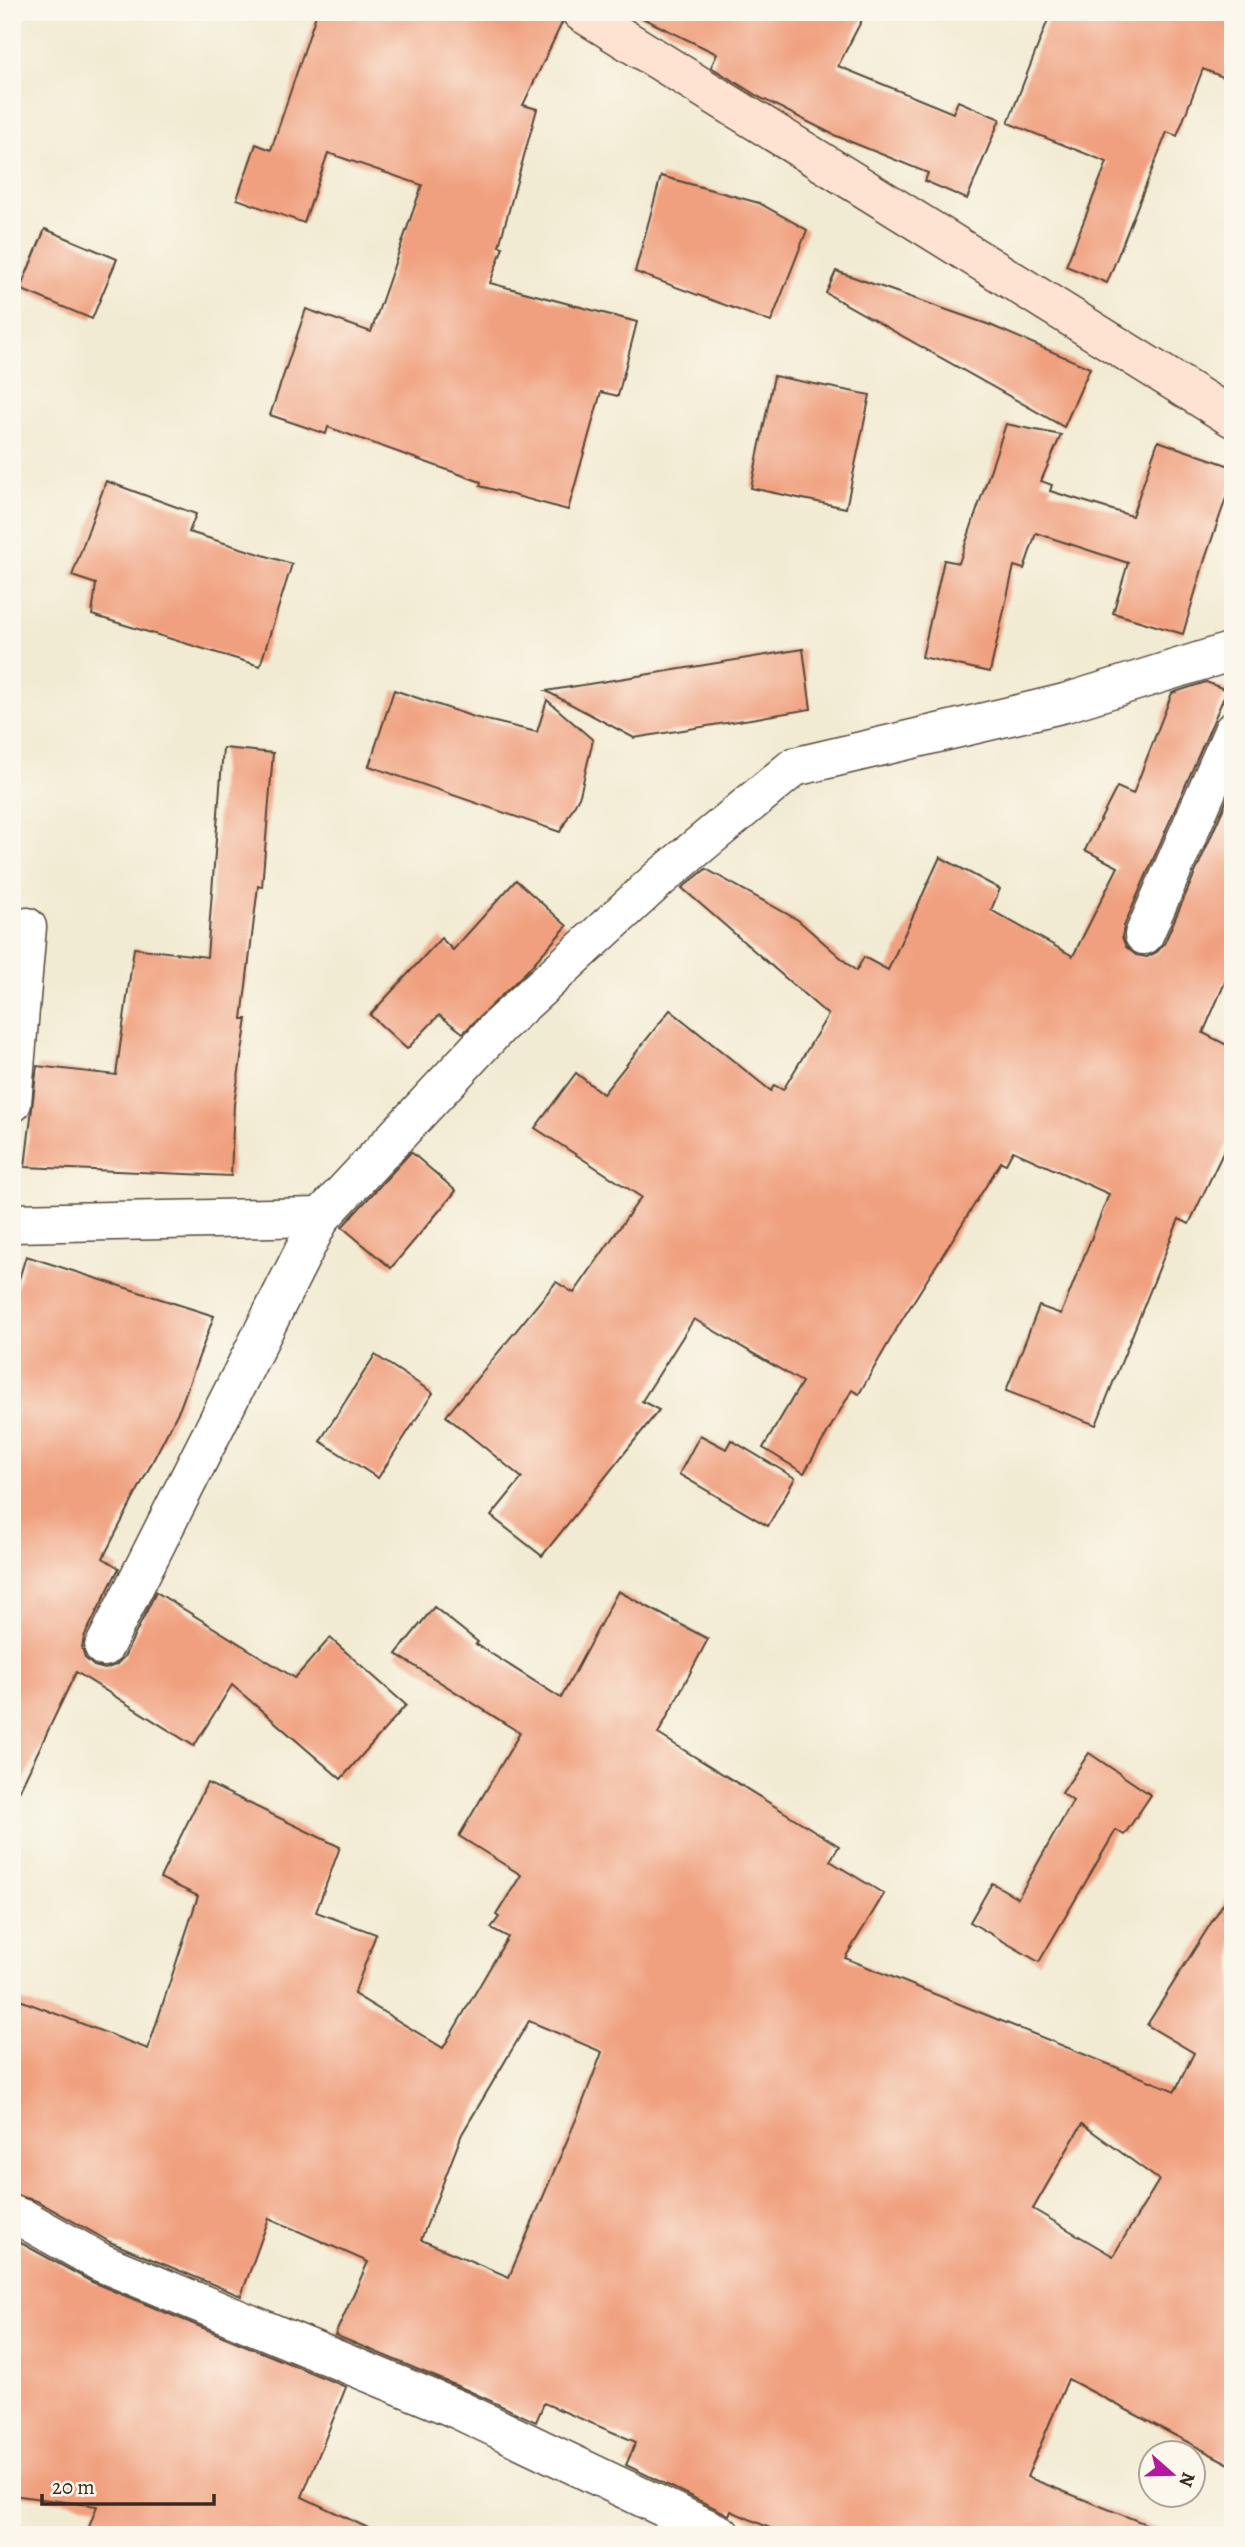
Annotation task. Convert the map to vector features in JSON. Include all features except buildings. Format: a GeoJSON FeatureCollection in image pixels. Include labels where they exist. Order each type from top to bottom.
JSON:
{"type":"FeatureCollection","features":[{"type":"Feature","properties":{"kind":"main road"},"geometry":{"type":"LineString","coordinates":[[581,12],[1233,418]]}},
{"type":"Feature","properties":{"kind":"street"},"geometry":{"type":"LineString","coordinates":[[104,1647],[321,1217],[499,1026],[660,878],[794,767],[1065,703],[1233,651]]}},
{"type":"Feature","properties":{"kind":"street"},"geometry":{"type":"LineString","coordinates":[[1144,935],[1233,732]]}},
{"type":"Feature","properties":{"kind":"street"},"geometry":{"type":"LineString","coordinates":[[12,1103],[27,927]]}},
{"type":"Feature","properties":{"kind":"street"},"geometry":{"type":"LineString","coordinates":[[12,1223],[321,1217]]}},
{"type":"Feature","properties":{"kind":"street"},"geometry":{"type":"LineString","coordinates":[[12,2215],[26,2220],[100,2262],[459,2410],[722,2535]]}}]}
